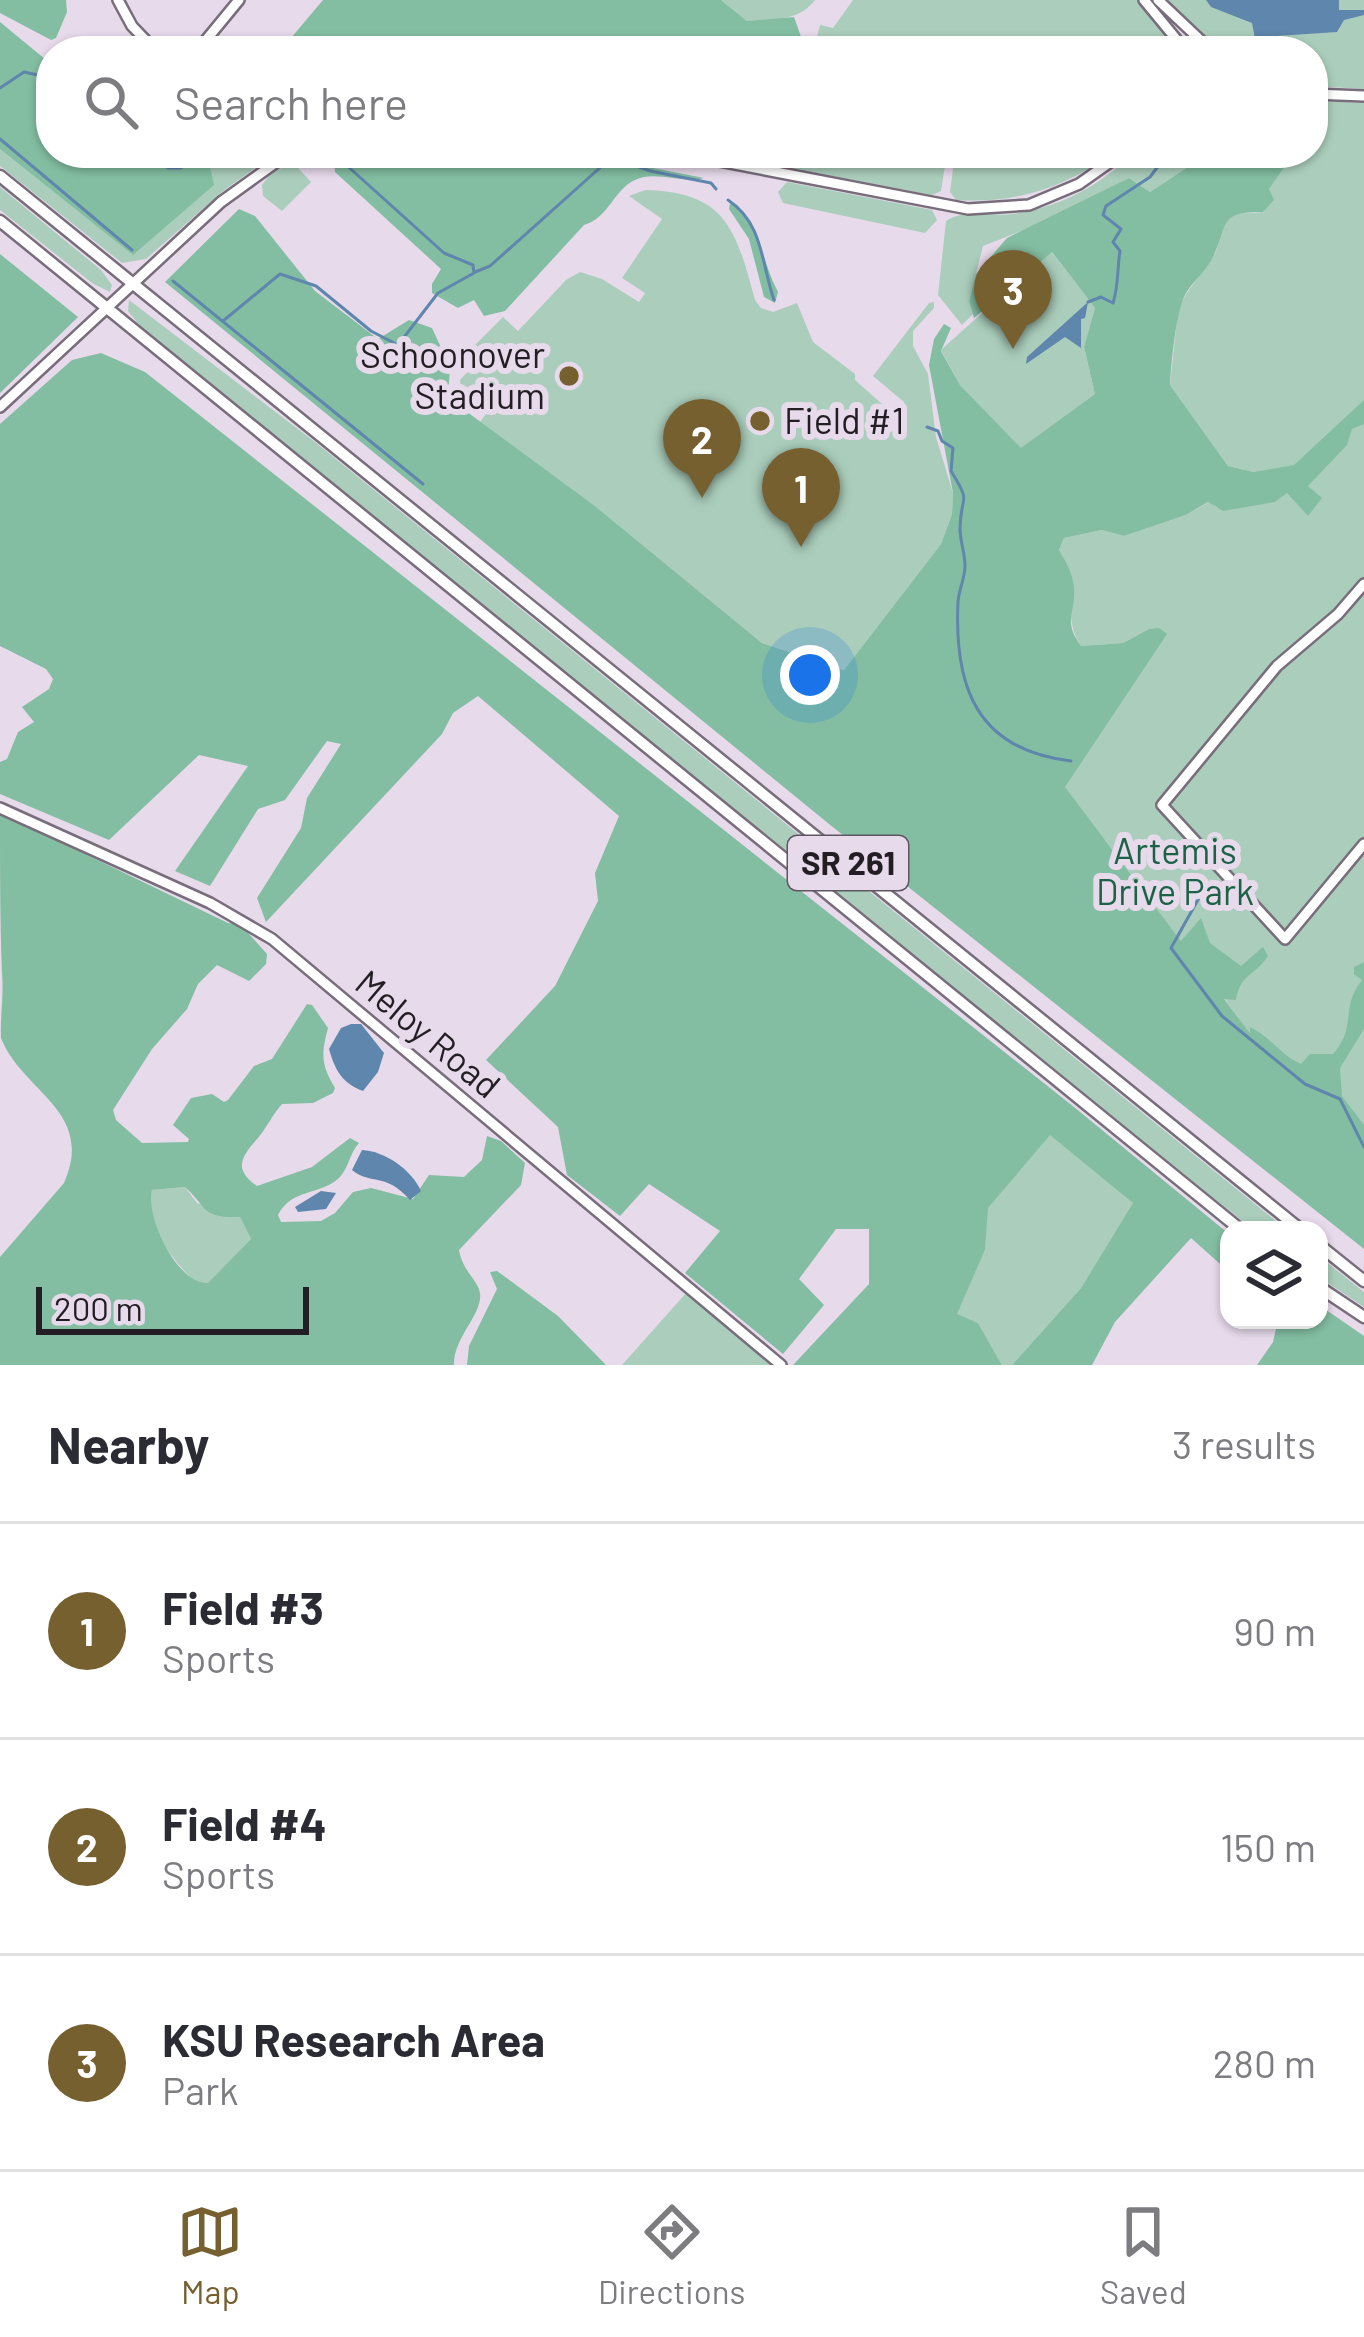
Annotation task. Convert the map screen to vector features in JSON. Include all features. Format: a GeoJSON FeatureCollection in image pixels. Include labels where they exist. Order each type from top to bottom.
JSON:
{"type":"FeatureCollection","features":[{"type":"Feature","properties":{"kind":"main road","name":"SR 261"},"geometry":{"type":"LineString","coordinates":[[0,176],[1290,1221]]}},
{"type":"Feature","properties":{"kind":"main road","name":"SR 261"},"geometry":{"type":"LineString","coordinates":[[0,220],[1230,1221]]}},
{"type":"Feature","properties":{"kind":"main road"},"geometry":{"type":"LineString","coordinates":[[1328,1252],[1364,1281]]}},
{"type":"Feature","properties":{"kind":"main road"},"geometry":{"type":"LineString","coordinates":[[1328,1293],[1364,1317]]}},
{"type":"Feature","properties":{"kind":"street"},"geometry":{"type":"LineString","coordinates":[[118,0],[142,36]]}},
{"type":"Feature","properties":{"kind":"street"},"geometry":{"type":"LineString","coordinates":[[209,36],[238,0]]}},
{"type":"Feature","properties":{"kind":"street"},"geometry":{"type":"LineString","coordinates":[[1144,0],[1184,36]]}},
{"type":"Feature","properties":{"kind":"street"},"geometry":{"type":"LineString","coordinates":[[1158,0],[1188,36]]}},
{"type":"Feature","properties":{"kind":"street"},"geometry":{"type":"LineString","coordinates":[[1328,95],[1364,96]]}},
{"type":"Feature","properties":{"kind":"street"},"geometry":{"type":"LineString","coordinates":[[0,407],[221,202],[269,168]]}},
{"type":"Feature","properties":{"kind":"street"},"geometry":{"type":"LineString","coordinates":[[754,168],[968,209],[1028,205],[1079,184],[1102,168]]}},
{"type":"Feature","properties":{"kind":"street"},"geometry":{"type":"LineString","coordinates":[[1364,584],[1338,614],[1277,666],[1162,805],[1285,939],[1364,844]]}},
{"type":"Feature","properties":{"kind":"street","name":"Meloy Road"},"geometry":{"type":"LineString","coordinates":[[0,808],[210,903],[272,939],[781,1365]]}},
{"type":"Feature","properties":{"kind":"green space"},"geometry":{"type":"Polygon","coordinates":[[[0,0],[66,0],[67,12],[57,36],[43,36],[0,13],[0,0]]]}},
{"type":"Feature","properties":{"kind":"green space"},"geometry":{"type":"Polygon","coordinates":[[[323,0],[721,0],[747,21],[794,17],[801,36],[293,36],[323,0]]]}},
{"type":"Feature","properties":{"kind":"green space"},"geometry":{"type":"Polygon","coordinates":[[[721,0],[815,0],[793,16],[747,21],[721,0]]]}},
{"type":"Feature","properties":{"kind":"green space"},"geometry":{"type":"Polygon","coordinates":[[[853,0],[1139,0],[1166,36],[817,36],[820,25],[833,28],[853,0]]]}},
{"type":"Feature","properties":{"kind":"green space"},"geometry":{"type":"Polygon","coordinates":[[[1164,0],[1364,0],[1364,89],[1328,87],[1328,36],[1203,36],[1164,0]]]}},
{"type":"Feature","properties":{"kind":"green space"},"geometry":{"type":"Polygon","coordinates":[[[0,22],[36,52],[36,168],[210,168],[214,185],[133,255],[0,149],[0,22]]]}},
{"type":"Feature","properties":{"kind":"green space","name":"Artemis Drive Park"},"geometry":{"type":"Polygon","coordinates":[[[1328,102],[1364,103],[1364,1185],[1105,840],[1071,822],[1059,765],[1149,629],[1123,643],[1081,646],[1072,623],[1068,574],[1059,550],[1064,538],[1102,530],[1124,536],[1209,502],[1217,508],[1254,472],[1228,466],[1170,385],[1178,309],[1215,254],[1226,221],[1234,214],[1264,212],[1268,189],[1283,168],[1328,168],[1328,102]]]}},
{"type":"Feature","properties":{"kind":"green space"},"geometry":{"type":"Polygon","coordinates":[[[0,149],[133,254],[213,185],[210,168],[255,168],[146,259],[122,263],[0,166],[0,149]]]}},
{"type":"Feature","properties":{"kind":"green space"},"geometry":{"type":"Polygon","coordinates":[[[298,168],[311,182],[282,211],[263,196],[262,185],[270,174],[298,168]]]}},
{"type":"Feature","properties":{"kind":"green space"},"geometry":{"type":"Polygon","coordinates":[[[335,168],[653,168],[704,178],[651,176],[628,184],[505,311],[484,316],[474,300],[458,308],[432,293],[441,269],[335,168]]]}},
{"type":"Feature","properties":{"kind":"green space"},"geometry":{"type":"Polygon","coordinates":[[[790,168],[945,168],[941,191],[932,195],[790,168]]]}},
{"type":"Feature","properties":{"kind":"green space"},"geometry":{"type":"Polygon","coordinates":[[[953,168],[1089,168],[1019,196],[956,200],[950,192],[953,168]]]}},
{"type":"Feature","properties":{"kind":"green space"},"geometry":{"type":"Polygon","coordinates":[[[1115,168],[1186,168],[1150,192],[1129,178],[1052,219],[983,246],[969,301],[973,314],[962,325],[938,295],[946,221],[961,215],[1013,214],[1047,206],[1115,168]]]}},
{"type":"Feature","properties":{"kind":"green space"},"geometry":{"type":"Polygon","coordinates":[[[1186,168],[1284,168],[1269,189],[1274,200],[1263,212],[1239,214],[1228,221],[1211,260],[1182,301],[1177,324],[1170,385],[1228,466],[1254,472],[1294,465],[1364,400],[1364,424],[1352,429],[1347,445],[1308,486],[1322,498],[1308,516],[1287,493],[1275,502],[1223,511],[1208,502],[1186,515],[1124,536],[1102,530],[1064,538],[1059,550],[1072,578],[1071,623],[1081,646],[1123,643],[1149,629],[1159,628],[1167,634],[1065,787],[1181,941],[1201,918],[1210,943],[1241,966],[1263,947],[1268,956],[1244,980],[1236,1000],[1224,999],[1250,1033],[1250,1027],[1294,1060],[1301,1064],[1310,1054],[1333,1054],[1345,1035],[1351,1000],[1362,980],[1354,974],[1354,967],[1364,962],[1364,1029],[1340,1068],[1342,1096],[1364,1125],[1364,1249],[829,824],[165,282],[239,209],[255,216],[315,291],[378,339],[409,320],[432,328],[450,367],[448,398],[595,506],[762,643],[844,670],[941,544],[952,514],[953,493],[929,365],[934,339],[944,324],[951,328],[941,351],[960,385],[1021,448],[1095,394],[1084,347],[1095,308],[1052,252],[974,318],[969,301],[976,274],[1007,238],[1129,178],[1150,192],[1186,168]]]}},
{"type":"Feature","properties":{"kind":"green space"},"geometry":{"type":"Polygon","coordinates":[[[787,182],[932,210],[937,220],[925,233],[783,203],[778,192],[787,182]]]}},
{"type":"Feature","properties":{"kind":"green space"},"geometry":{"type":"Polygon","coordinates":[[[0,187],[101,270],[112,285],[110,292],[0,210],[0,187]]]}},
{"type":"Feature","properties":{"kind":"green space"},"geometry":{"type":"Polygon","coordinates":[[[645,190],[672,192],[711,207],[733,235],[761,308],[773,312],[797,303],[813,342],[855,374],[855,380],[891,412],[904,407],[904,402],[873,376],[934,302],[913,331],[913,346],[928,374],[936,437],[953,493],[952,514],[941,544],[844,670],[762,643],[595,506],[480,422],[491,407],[479,411],[462,396],[460,380],[481,357],[472,348],[503,317],[518,331],[566,280],[580,272],[602,279],[639,302],[645,293],[622,278],[662,219],[629,196],[645,190]]]}},
{"type":"Feature","properties":{"kind":"green space"},"geometry":{"type":"Polygon","coordinates":[[[730,203],[754,231],[778,292],[775,303],[764,297],[749,239],[729,209],[730,203]]]}},
{"type":"Feature","properties":{"kind":"green space"},"geometry":{"type":"Polygon","coordinates":[[[1051,251],[1095,308],[1084,347],[1095,394],[1021,449],[960,385],[941,350],[1051,251]]]}},
{"type":"Feature","properties":{"kind":"green space"},"geometry":{"type":"Polygon","coordinates":[[[0,254],[78,317],[0,393],[0,254]]]}},
{"type":"Feature","properties":{"kind":"green space"},"geometry":{"type":"Polygon","coordinates":[[[129,300],[315,442],[1276,1221],[1242,1221],[1208,1194],[144,331],[128,311],[129,300]]]}},
{"type":"Feature","properties":{"kind":"green space"},"geometry":{"type":"Polygon","coordinates":[[[101,353],[145,372],[1220,1227],[1220,1264],[1191,1238],[1115,1322],[1092,1365],[1012,1365],[1081,1288],[1133,1203],[1050,1135],[988,1208],[985,1250],[957,1314],[978,1323],[1002,1365],[793,1365],[869,1284],[869,1229],[836,1229],[799,1279],[824,1305],[783,1354],[685,1273],[720,1231],[649,1184],[620,1216],[567,1175],[558,1127],[486,1060],[555,986],[598,901],[595,873],[619,816],[478,696],[453,713],[442,734],[266,922],[257,898],[301,828],[307,798],[341,744],[327,741],[285,800],[258,809],[210,886],[175,871],[248,766],[199,755],[109,840],[0,794],[0,762],[7,759],[18,732],[34,722],[22,707],[49,689],[53,679],[46,669],[0,646],[0,424],[72,360],[101,353]]]}},
{"type":"Feature","properties":{"kind":"green space"},"geometry":{"type":"Polygon","coordinates":[[[0,813],[228,923],[240,924],[267,954],[266,964],[249,981],[217,965],[152,1049],[113,1110],[116,1120],[142,1143],[188,1142],[173,1125],[191,1098],[212,1094],[228,1100],[254,1066],[272,1059],[307,1004],[328,1028],[324,1059],[335,1088],[313,1103],[282,1104],[247,1151],[242,1168],[257,1186],[312,1167],[350,1138],[359,1143],[339,1178],[291,1200],[278,1215],[281,1222],[321,1221],[353,1192],[371,1188],[413,1199],[429,1175],[464,1177],[482,1160],[487,1136],[501,1141],[525,1163],[521,1185],[459,1250],[479,1288],[480,1301],[458,1345],[454,1365],[0,1365],[0,1257],[64,1183],[71,1138],[64,1120],[11,1057],[1,1038],[0,813]],[[185,1187],[152,1190],[154,1216],[175,1262],[197,1281],[208,1283],[251,1239],[240,1217],[212,1214],[185,1187]]]}},
{"type":"Feature","properties":{"kind":"green space"},"geometry":{"type":"Polygon","coordinates":[[[1050,1134],[1134,1202],[1081,1288],[1012,1365],[1002,1365],[978,1323],[956,1315],[985,1250],[987,1208],[1050,1134]]]}},
{"type":"Feature","properties":{"kind":"green space"},"geometry":{"type":"Polygon","coordinates":[[[185,1187],[197,1203],[240,1217],[251,1239],[208,1284],[197,1284],[179,1265],[162,1242],[152,1216],[152,1190],[185,1187]]]}},
{"type":"Feature","properties":{"kind":"green space"},"geometry":{"type":"Polygon","coordinates":[[[1328,1263],[1364,1292],[1364,1307],[1328,1283],[1328,1263]]]}},
{"type":"Feature","properties":{"kind":"green space"},"geometry":{"type":"Polygon","coordinates":[[[497,1271],[558,1316],[606,1365],[467,1365],[469,1346],[497,1289],[490,1272],[497,1271]]]}},
{"type":"Feature","properties":{"kind":"green space"},"geometry":{"type":"Polygon","coordinates":[[[687,1292],[772,1365],[622,1365],[687,1292]]]}},
{"type":"Feature","properties":{"kind":"green space"},"geometry":{"type":"Polygon","coordinates":[[[1328,1311],[1364,1336],[1364,1365],[1257,1365],[1276,1329],[1328,1329],[1328,1311]]]}},
{"type":"Feature","properties":{"kind":"water"},"geometry":{"type":"Polygon","coordinates":[[[1206,0],[1339,0],[1339,10],[1364,10],[1364,15],[1344,20],[1337,32],[1254,36],[1252,23],[1211,7],[1206,0]]]}},
{"type":"Feature","properties":{"kind":"water"},"geometry":{"type":"Polygon","coordinates":[[[1088,302],[1081,319],[1081,348],[1065,337],[1026,364],[1027,357],[1088,302]]]}},
{"type":"Feature","properties":{"kind":"water"},"geometry":{"type":"Polygon","coordinates":[[[361,1024],[384,1053],[378,1072],[363,1091],[340,1075],[329,1049],[341,1028],[361,1024]]]}},
{"type":"Feature","properties":{"kind":"water"},"geometry":{"type":"Polygon","coordinates":[[[362,1150],[397,1163],[421,1191],[410,1200],[393,1185],[352,1170],[362,1150]]]}},
{"type":"Feature","properties":{"kind":"water"},"geometry":{"type":"Polygon","coordinates":[[[321,1191],[336,1193],[326,1209],[298,1212],[295,1207],[321,1191]]]}},
{"type":"Feature","properties":{"kind":"waterway"},"geometry":{"type":"LineString","coordinates":[[0,88],[24,72],[36,75]]}},
{"type":"Feature","properties":{"kind":"waterway"},"geometry":{"type":"LineString","coordinates":[[0,139],[132,250]]}},
{"type":"Feature","properties":{"kind":"waterway"},"geometry":{"type":"LineString","coordinates":[[168,168],[181,168]]}},
{"type":"Feature","properties":{"kind":"waterway"},"geometry":{"type":"LineString","coordinates":[[223,321],[280,274],[316,286],[371,331],[398,345],[438,293],[474,273],[473,265],[444,253],[350,168]]}},
{"type":"Feature","properties":{"kind":"waterway"},"geometry":{"type":"LineString","coordinates":[[475,272],[490,266],[600,168]]}},
{"type":"Feature","properties":{"kind":"waterway"},"geometry":{"type":"LineString","coordinates":[[642,168],[711,183],[716,189]]}},
{"type":"Feature","properties":{"kind":"waterway"},"geometry":{"type":"LineString","coordinates":[[1088,302],[1101,297],[1113,303],[1116,289],[1120,251],[1113,242],[1121,229],[1103,215],[1106,206],[1157,168]]}},
{"type":"Feature","properties":{"kind":"waterway"},"geometry":{"type":"LineString","coordinates":[[728,200],[755,232],[774,300]]}},
{"type":"Feature","properties":{"kind":"waterway"},"geometry":{"type":"LineString","coordinates":[[173,281],[423,484]]}},
{"type":"Feature","properties":{"kind":"waterway"},"geometry":{"type":"LineString","coordinates":[[927,427],[938,431],[942,441],[953,448],[951,471],[964,496],[960,529],[965,566],[958,632],[967,686],[992,728],[1039,754],[1071,761]]}},
{"type":"Feature","properties":{"kind":"waterway"},"geometry":{"type":"LineString","coordinates":[[1204,879],[1204,889],[1171,948],[1222,1016],[1305,1084],[1340,1099],[1364,1147]]}},
{"type":"Feature","properties":{"kind":"place","name":"KSU Research Area"},"geometry":{"type":"Point","coordinates":[1013,349]}},
{"type":"Feature","properties":{"kind":"place","name":"Schoonover Stadium"},"geometry":{"type":"Point","coordinates":[569,376]}},
{"type":"Feature","properties":{"kind":"place","name":"Field #1"},"geometry":{"type":"Point","coordinates":[760,421]}},
{"type":"Feature","properties":{"kind":"place","name":"Field #4"},"geometry":{"type":"Point","coordinates":[702,498]}},
{"type":"Feature","properties":{"kind":"place","name":"Field #3"},"geometry":{"type":"Point","coordinates":[801,547]}}]}
